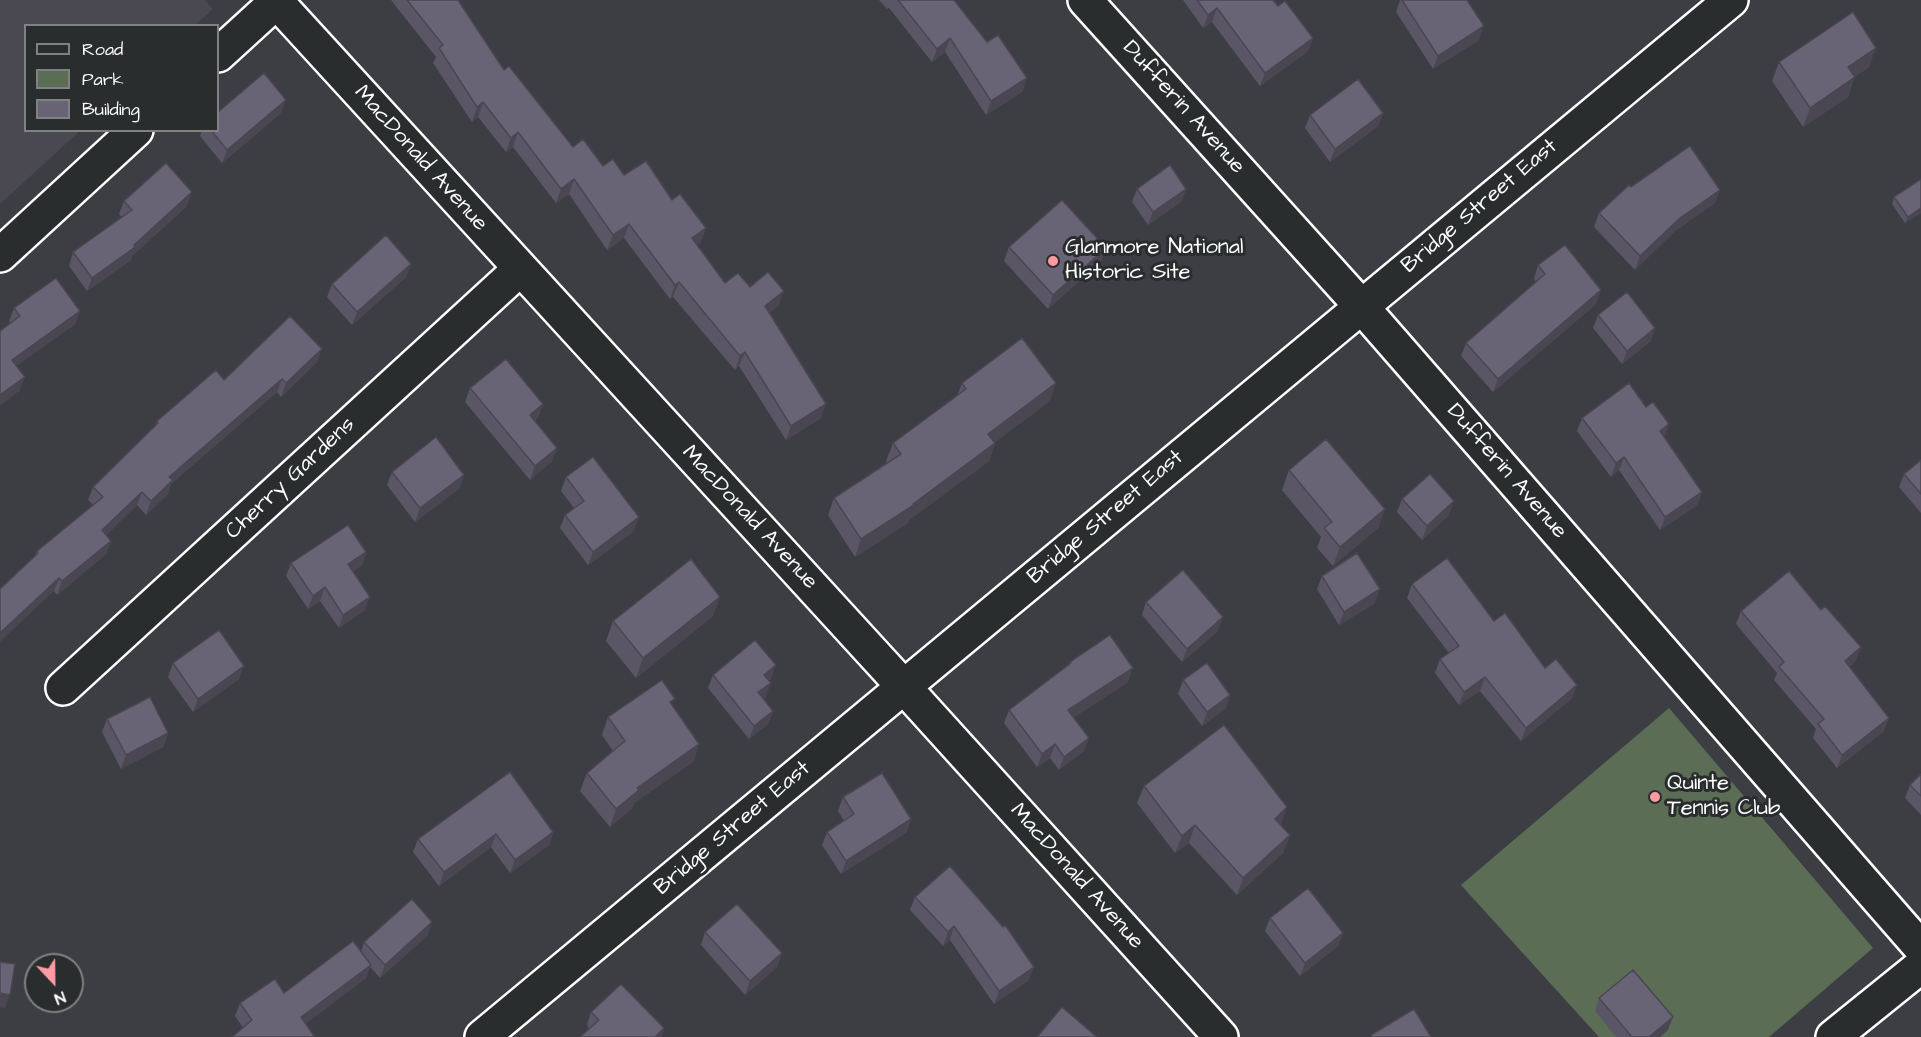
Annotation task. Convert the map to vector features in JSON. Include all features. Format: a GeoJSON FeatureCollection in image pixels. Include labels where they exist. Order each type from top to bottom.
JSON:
{"type":"FeatureCollection","features":[{"type":"Feature","properties":{"kind":"street","name":"Dufferin Avenue"},"geometry":{"type":"LineString","coordinates":[[1085,0],[1361,306],[1921,948]]}},
{"type":"Feature","properties":{"kind":"street","name":"Bridge Street East"},"geometry":{"type":"LineString","coordinates":[[482,1037],[1731,0]]}},
{"type":"Feature","properties":{"kind":"street"},"geometry":{"type":"LineString","coordinates":[[219,54],[275,1]]}},
{"type":"Feature","properties":{"kind":"street","name":"MacDonald Avenue"},"geometry":{"type":"LineString","coordinates":[[275,1],[904,687],[1221,1037]]}},
{"type":"Feature","properties":{"kind":"street"},"geometry":{"type":"LineString","coordinates":[[0,255],[134,132]]}},
{"type":"Feature","properties":{"kind":"street","name":"Cherry Gardens"},"geometry":{"type":"LineString","coordinates":[[63,688],[520,269]]}},
{"type":"Feature","properties":{"kind":"street"},"geometry":{"type":"LineString","coordinates":[[1833,1037],[1921,966]]}},
{"type":"Feature","properties":{"kind":"shaded area"},"geometry":{"type":"Polygon","coordinates":[[[0,0],[205,0],[213,9],[196,24],[24,24],[24,132],[79,132],[0,204],[0,0]]]}},
{"type":"Feature","properties":{"kind":"green space","name":"Quinte Tennis Club"},"geometry":{"type":"Polygon","coordinates":[[[1669,708],[1873,948],[1769,1037],[1599,1037],[1461,885],[1669,708]]]}},
{"type":"Feature","properties":{"kind":"building"},"geometry":{"type":"Polygon","coordinates":[[[407,0],[458,0],[504,70],[509,66],[573,147],[583,139],[603,166],[613,159],[624,175],[646,161],[672,200],[680,194],[706,228],[692,238],[725,283],[738,273],[750,287],[768,272],[784,291],[765,306],[826,404],[791,426],[745,352],[740,356],[679,282],[675,285],[629,224],[613,235],[574,179],[561,189],[518,132],[511,138],[483,102],[477,107],[439,48],[443,45],[407,0]]]}},
{"type":"Feature","properties":{"kind":"building"},"geometry":{"type":"Polygon","coordinates":[[[898,0],[954,0],[987,42],[998,35],[1027,78],[991,101],[950,38],[937,49],[898,0]]]}},
{"type":"Feature","properties":{"kind":"building"},"geometry":{"type":"Polygon","coordinates":[[[1197,0],[1273,0],[1278,6],[1285,1],[1313,38],[1265,73],[1217,8],[1208,15],[1197,0]]]}},
{"type":"Feature","properties":{"kind":"building"},"geometry":{"type":"Polygon","coordinates":[[[1402,0],[1467,0],[1484,26],[1438,56],[1402,0]]]}},
{"type":"Feature","properties":{"kind":"building"},"geometry":{"type":"Polygon","coordinates":[[[1853,12],[1876,48],[1848,67],[1855,77],[1810,108],[1779,62],[1853,12]]]}},
{"type":"Feature","properties":{"kind":"building"},"geometry":{"type":"Polygon","coordinates":[[[264,73],[286,100],[227,150],[213,132],[219,132],[219,111],[264,73]]]}},
{"type":"Feature","properties":{"kind":"building"},"geometry":{"type":"Polygon","coordinates":[[[1358,79],[1383,113],[1335,149],[1310,115],[1358,79]]]}},
{"type":"Feature","properties":{"kind":"building"},"geometry":{"type":"Polygon","coordinates":[[[1690,146],[1720,190],[1680,218],[1640,256],[1599,213],[1629,185],[1631,187],[1690,146]]]}},
{"type":"Feature","properties":{"kind":"building"},"geometry":{"type":"Polygon","coordinates":[[[166,163],[192,192],[134,245],[135,247],[92,278],[73,252],[132,210],[124,201],[166,163]]]}},
{"type":"Feature","properties":{"kind":"building"},"geometry":{"type":"Polygon","coordinates":[[[1170,165],[1186,189],[1153,212],[1137,189],[1170,165]]]}},
{"type":"Feature","properties":{"kind":"building"},"geometry":{"type":"Polygon","coordinates":[[[1921,179],[1921,208],[1908,217],[1894,197],[1921,179]]]}},
{"type":"Feature","properties":{"kind":"building","name":"Glanmore National Historic Site"},"geometry":{"type":"Polygon","coordinates":[[[1062,200],[1106,248],[1053,295],[1009,247],[1062,200]]]}},
{"type":"Feature","properties":{"kind":"building"},"geometry":{"type":"Polygon","coordinates":[[[386,235],[411,264],[357,312],[332,284],[386,235]]]}},
{"type":"Feature","properties":{"kind":"building"},"geometry":{"type":"Polygon","coordinates":[[[1565,245],[1601,290],[1498,379],[1466,343],[1545,274],[1538,265],[1565,245]]]}},
{"type":"Feature","properties":{"kind":"building"},"geometry":{"type":"Polygon","coordinates":[[[56,278],[80,311],[12,360],[25,377],[0,395],[0,331],[20,316],[14,308],[56,278]]]}},
{"type":"Feature","properties":{"kind":"building"},"geometry":{"type":"Polygon","coordinates":[[[1627,292],[1655,328],[1627,351],[1598,315],[1627,292]]]}},
{"type":"Feature","properties":{"kind":"building"},"geometry":{"type":"Polygon","coordinates":[[[290,316],[322,349],[286,383],[282,379],[169,477],[173,480],[151,501],[142,492],[102,530],[111,541],[62,581],[59,578],[0,633],[0,589],[38,553],[37,551],[103,497],[93,487],[158,423],[157,421],[216,370],[224,380],[290,316]]]}},
{"type":"Feature","properties":{"kind":"building"},"geometry":{"type":"Polygon","coordinates":[[[1022,338],[1056,383],[988,434],[995,443],[914,505],[861,539],[834,498],[901,454],[893,443],[966,389],[962,383],[1022,338]]]}},
{"type":"Feature","properties":{"kind":"building"},"geometry":{"type":"Polygon","coordinates":[[[506,359],[543,404],[530,415],[557,448],[535,466],[470,388],[506,359]]]}},
{"type":"Feature","properties":{"kind":"building"},"geometry":{"type":"Polygon","coordinates":[[[1629,383],[1646,407],[1653,402],[1669,424],[1660,431],[1702,492],[1665,517],[1624,457],[1616,463],[1582,418],[1629,383]]]}},
{"type":"Feature","properties":{"kind":"building"},"geometry":{"type":"Polygon","coordinates":[[[436,437],[464,475],[420,508],[392,472],[436,437]]]}},
{"type":"Feature","properties":{"kind":"building"},"geometry":{"type":"Polygon","coordinates":[[[1326,439],[1385,509],[1340,547],[1324,528],[1332,522],[1289,470],[1326,439]]]}},
{"type":"Feature","properties":{"kind":"building"},"geometry":{"type":"Polygon","coordinates":[[[593,457],[639,517],[593,552],[565,515],[584,501],[566,477],[593,457]]]}},
{"type":"Feature","properties":{"kind":"building"},"geometry":{"type":"Polygon","coordinates":[[[1921,460],[1921,494],[1904,474],[1921,460]]]}},
{"type":"Feature","properties":{"kind":"building"},"geometry":{"type":"Polygon","coordinates":[[[1430,474],[1454,501],[1427,526],[1402,499],[1430,474]]]}},
{"type":"Feature","properties":{"kind":"building"},"geometry":{"type":"Polygon","coordinates":[[[348,525],[366,552],[348,564],[370,597],[343,615],[325,587],[313,596],[291,563],[348,525]]]}},
{"type":"Feature","properties":{"kind":"building"},"geometry":{"type":"Polygon","coordinates":[[[1357,553],[1380,589],[1344,612],[1322,576],[1357,553]]]}},
{"type":"Feature","properties":{"kind":"building"},"geometry":{"type":"Polygon","coordinates":[[[1447,558],[1494,621],[1505,613],[1545,668],[1556,659],[1577,685],[1526,728],[1485,677],[1464,692],[1440,659],[1459,646],[1412,584],[1447,558]]]}},
{"type":"Feature","properties":{"kind":"building"},"geometry":{"type":"Polygon","coordinates":[[[691,559],[720,597],[643,658],[613,621],[691,559]]]}},
{"type":"Feature","properties":{"kind":"building"},"geometry":{"type":"Polygon","coordinates":[[[1183,570],[1223,617],[1187,649],[1146,602],[1183,570]]]}},
{"type":"Feature","properties":{"kind":"building"},"geometry":{"type":"Polygon","coordinates":[[[1789,571],[1821,610],[1825,606],[1861,647],[1845,661],[1889,718],[1842,755],[1818,724],[1824,719],[1779,667],[1784,662],[1741,611],[1789,571]]]}},
{"type":"Feature","properties":{"kind":"building"},"geometry":{"type":"Polygon","coordinates":[[[219,630],[244,666],[198,699],[173,663],[219,630]]]}},
{"type":"Feature","properties":{"kind":"building"},"geometry":{"type":"Polygon","coordinates":[[[1110,635],[1133,668],[1068,710],[1089,738],[1064,757],[1055,744],[1042,754],[1009,710],[1070,662],[1110,635]]]}},
{"type":"Feature","properties":{"kind":"building"},"geometry":{"type":"Polygon","coordinates":[[[755,640],[776,665],[764,675],[771,683],[758,692],[773,711],[754,726],[713,675],[755,640]]]}},
{"type":"Feature","properties":{"kind":"building"},"geometry":{"type":"Polygon","coordinates":[[[1207,663],[1230,695],[1207,712],[1183,680],[1207,663]]]}},
{"type":"Feature","properties":{"kind":"building"},"geometry":{"type":"Polygon","coordinates":[[[662,680],[675,699],[670,702],[699,744],[637,788],[639,790],[616,809],[587,773],[625,741],[608,717],[662,680]]]}},
{"type":"Feature","properties":{"kind":"building"},"geometry":{"type":"Polygon","coordinates":[[[150,697],[168,733],[126,755],[107,719],[150,697]]]}},
{"type":"Feature","properties":{"kind":"building"},"geometry":{"type":"Polygon","coordinates":[[[1224,725],[1287,807],[1275,819],[1290,835],[1243,878],[1195,825],[1182,836],[1144,786],[1224,725]]]}},
{"type":"Feature","properties":{"kind":"building"},"geometry":{"type":"Polygon","coordinates":[[[510,772],[553,832],[515,860],[496,834],[444,872],[418,839],[510,772]]]}},
{"type":"Feature","properties":{"kind":"building"},"geometry":{"type":"Polygon","coordinates":[[[882,773],[911,819],[846,861],[827,832],[854,814],[843,797],[882,773]]]}},
{"type":"Feature","properties":{"kind":"building"},"geometry":{"type":"Polygon","coordinates":[[[1921,774],[1921,796],[1910,785],[1921,774]]]}},
{"type":"Feature","properties":{"kind":"building"},"geometry":{"type":"Polygon","coordinates":[[[950,866],[1003,927],[1005,925],[1034,967],[999,991],[954,926],[948,932],[915,897],[950,866]]]}},
{"type":"Feature","properties":{"kind":"building"},"geometry":{"type":"Polygon","coordinates":[[[1308,888],[1343,933],[1305,963],[1270,918],[1308,888]]]}},
{"type":"Feature","properties":{"kind":"building"},"geometry":{"type":"Polygon","coordinates":[[[412,899],[432,922],[385,965],[364,942],[412,899]]]}},
{"type":"Feature","properties":{"kind":"building"},"geometry":{"type":"Polygon","coordinates":[[[737,904],[782,953],[750,981],[705,932],[737,904]]]}},
{"type":"Feature","properties":{"kind":"building"},"geometry":{"type":"Polygon","coordinates":[[[353,941],[371,965],[301,1017],[314,1036],[232,1037],[252,1020],[240,1003],[275,979],[284,993],[353,941]]]}},
{"type":"Feature","properties":{"kind":"building"},"geometry":{"type":"Polygon","coordinates":[[[0,962],[15,964],[10,995],[0,993],[0,962]]]}},
{"type":"Feature","properties":{"kind":"building"},"geometry":{"type":"Polygon","coordinates":[[[1633,970],[1673,1017],[1649,1037],[1632,1037],[1599,998],[1633,970]]]}},
{"type":"Feature","properties":{"kind":"building"},"geometry":{"type":"Polygon","coordinates":[[[621,984],[664,1028],[655,1037],[580,1037],[599,1020],[591,1012],[621,984]]]}},
{"type":"Feature","properties":{"kind":"building"},"geometry":{"type":"Polygon","coordinates":[[[1062,1007],[1097,1037],[1037,1037],[1062,1007]]]}},
{"type":"Feature","properties":{"kind":"building"},"geometry":{"type":"Polygon","coordinates":[[[1414,1009],[1431,1037],[1372,1037],[1371,1035],[1414,1009]]]}},
{"type":"Feature","properties":{"kind":"place","name":"Glanmore National Historic Site"},"geometry":{"type":"Point","coordinates":[1053,261]}},
{"type":"Feature","properties":{"kind":"place","name":"Quinte Tennis Club"},"geometry":{"type":"Point","coordinates":[1655,797]}}]}
